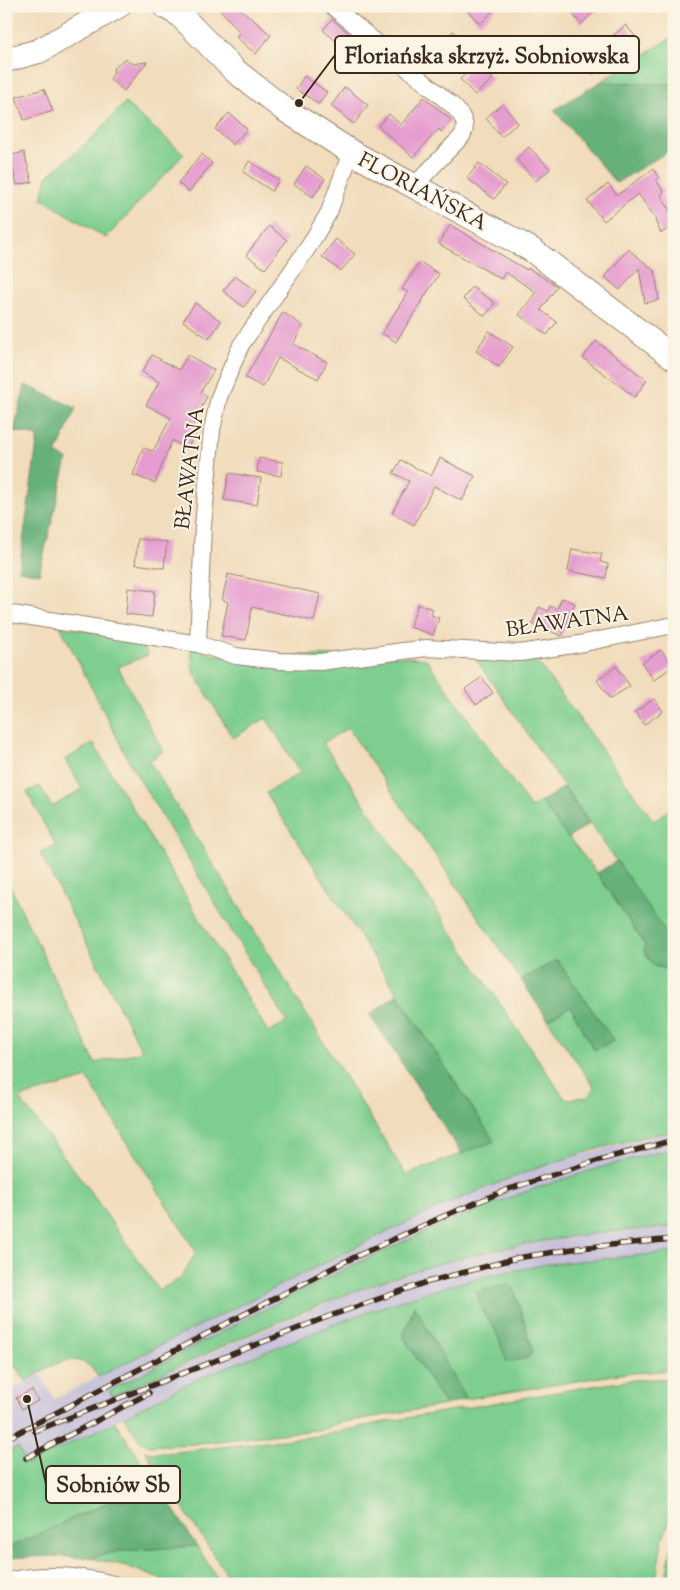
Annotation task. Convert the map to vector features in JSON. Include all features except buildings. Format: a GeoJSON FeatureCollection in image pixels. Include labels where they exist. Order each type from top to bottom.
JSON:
{"type":"FeatureCollection","features":[{"type":"Feature","properties":{"kind":"street"},"geometry":{"type":"LineString","coordinates":[[6,60],[38,52],[118,6]]}},
{"type":"Feature","properties":{"kind":"street"},"geometry":{"type":"LineString","coordinates":[[332,6],[452,106],[463,118],[465,128],[462,136],[413,186]]}},
{"type":"Feature","properties":{"kind":"street","name":"FLORIAŃSKA"},"geometry":{"type":"LineString","coordinates":[[174,9],[234,70],[270,99],[351,152],[494,228],[538,255],[674,358]]}},
{"type":"Feature","properties":{"kind":"street","name":"BŁAWATNA"},"geometry":{"type":"LineString","coordinates":[[198,644],[203,526],[212,430],[219,397],[241,345],[330,212],[351,152]]}},
{"type":"Feature","properties":{"kind":"street","name":"BŁAWATNA"},"geometry":{"type":"LineString","coordinates":[[6,613],[198,644],[236,656],[280,662],[320,662],[426,648],[520,653],[674,626]]}},
{"type":"Feature","properties":{"kind":"street"},"geometry":{"type":"LineString","coordinates":[[6,1581],[41,1576],[62,1576],[113,1584]]}},
{"type":"Feature","properties":{"kind":"shaded area"},"geometry":{"type":"Polygon","coordinates":[[[674,1131],[674,1149],[536,1189],[445,1224],[364,1260],[109,1392],[112,1396],[346,1295],[427,1267],[488,1252],[567,1237],[625,1229],[674,1227],[674,1252],[548,1264],[481,1277],[420,1294],[358,1315],[194,1380],[87,1436],[26,1464],[18,1447],[6,1452],[6,1425],[15,1420],[6,1406],[6,1393],[40,1373],[54,1399],[391,1229],[490,1185],[568,1158],[674,1131]]]}},
{"type":"Feature","properties":{"kind":"green space"},"geometry":{"type":"Polygon","coordinates":[[[674,36],[674,84],[600,82],[674,36]]]}},
{"type":"Feature","properties":{"kind":"green space"},"geometry":{"type":"Polygon","coordinates":[[[600,82],[674,84],[674,148],[616,183],[554,110],[600,82]]]}},
{"type":"Feature","properties":{"kind":"green space"},"geometry":{"type":"Polygon","coordinates":[[[125,103],[184,154],[106,238],[42,199],[47,177],[93,137],[125,103]]]}},
{"type":"Feature","properties":{"kind":"green space"},"geometry":{"type":"Polygon","coordinates":[[[25,385],[76,408],[56,454],[67,459],[39,574],[19,570],[38,436],[14,431],[25,385]]]}},
{"type":"Feature","properties":{"kind":"green space"},"geometry":{"type":"Polygon","coordinates":[[[60,626],[139,641],[148,655],[118,667],[163,751],[149,761],[406,1175],[494,1141],[266,793],[300,773],[266,718],[233,738],[193,671],[191,648],[215,655],[397,656],[426,659],[531,808],[541,802],[597,873],[645,945],[644,952],[654,966],[674,971],[674,1131],[580,1154],[489,1186],[357,1246],[98,1377],[91,1367],[83,1362],[74,1360],[64,1361],[26,1381],[6,1354],[6,878],[95,1063],[142,1051],[40,853],[56,846],[27,792],[40,786],[52,807],[82,789],[65,760],[93,743],[268,1032],[287,1022],[132,767],[60,626]],[[348,728],[323,743],[565,1099],[588,1097],[594,1087],[548,1020],[570,1006],[594,1050],[614,1041],[557,960],[521,980],[348,728]],[[87,1078],[19,1098],[85,1184],[159,1290],[181,1278],[196,1252],[87,1078]]]}},
{"type":"Feature","properties":{"kind":"green space"},"geometry":{"type":"Polygon","coordinates":[[[534,657],[654,821],[674,806],[674,944],[475,658],[534,657]]]}},
{"type":"Feature","properties":{"kind":"green space"},"geometry":{"type":"Polygon","coordinates":[[[564,787],[589,824],[568,838],[541,802],[564,787]]]}},
{"type":"Feature","properties":{"kind":"green space"},"geometry":{"type":"Polygon","coordinates":[[[617,861],[674,944],[674,971],[654,966],[644,952],[645,945],[597,873],[617,861]]]}},
{"type":"Feature","properties":{"kind":"green space"},"geometry":{"type":"Polygon","coordinates":[[[557,960],[614,1041],[594,1050],[570,1006],[548,1020],[521,980],[557,960]]]}},
{"type":"Feature","properties":{"kind":"green space"},"geometry":{"type":"Polygon","coordinates":[[[397,994],[494,1141],[462,1154],[370,1015],[397,994]]]}},
{"type":"Feature","properties":{"kind":"green space"},"geometry":{"type":"Polygon","coordinates":[[[674,1149],[674,1227],[581,1235],[519,1245],[427,1267],[347,1294],[307,1310],[112,1396],[109,1391],[314,1284],[454,1220],[526,1192],[599,1168],[674,1149]]]}},
{"type":"Feature","properties":{"kind":"green space"},"geometry":{"type":"Polygon","coordinates":[[[674,1252],[674,1370],[619,1374],[466,1399],[414,1306],[403,1336],[445,1405],[338,1423],[324,1429],[193,1444],[150,1446],[140,1441],[124,1417],[194,1380],[358,1315],[420,1294],[481,1277],[548,1264],[674,1252]],[[509,1284],[486,1291],[484,1314],[495,1329],[533,1352],[514,1289],[509,1284]]]}},
{"type":"Feature","properties":{"kind":"green space"},"geometry":{"type":"Polygon","coordinates":[[[509,1284],[514,1289],[533,1352],[528,1358],[507,1362],[495,1329],[484,1314],[476,1292],[509,1284]]]}},
{"type":"Feature","properties":{"kind":"green space"},"geometry":{"type":"Polygon","coordinates":[[[414,1305],[466,1399],[445,1405],[403,1336],[414,1305]]]}},
{"type":"Feature","properties":{"kind":"green space"},"geometry":{"type":"Polygon","coordinates":[[[674,1378],[674,1509],[662,1541],[655,1584],[233,1584],[145,1451],[167,1453],[319,1436],[379,1423],[580,1388],[633,1380],[674,1378]]]}},
{"type":"Feature","properties":{"kind":"green space"},"geometry":{"type":"Polygon","coordinates":[[[115,1422],[168,1501],[113,1500],[6,1549],[6,1452],[18,1447],[27,1464],[115,1422]]]}},
{"type":"Feature","properties":{"kind":"green space"},"geometry":{"type":"Polygon","coordinates":[[[113,1500],[168,1501],[197,1546],[119,1551],[89,1558],[52,1556],[6,1558],[6,1549],[113,1500]]]}},
{"type":"Feature","properties":{"kind":"green space"},"geometry":{"type":"Polygon","coordinates":[[[674,1538],[674,1584],[665,1584],[672,1544],[674,1538]]]}},
{"type":"Feature","properties":{"kind":"green space"},"geometry":{"type":"Polygon","coordinates":[[[197,1546],[221,1584],[172,1584],[127,1566],[89,1558],[119,1551],[197,1546]]]}},
{"type":"Feature","properties":{"kind":"railway"},"geometry":{"type":"LineString","coordinates":[[6,1439],[344,1262],[444,1216],[509,1189],[599,1160],[674,1140]]}},
{"type":"Feature","properties":{"kind":"railway"},"geometry":{"type":"LineString","coordinates":[[35,1431],[327,1317],[424,1283],[517,1258],[579,1248],[674,1239]]}},
{"type":"Feature","properties":{"kind":"railway"},"geometry":{"type":"LineString","coordinates":[[26,1458],[149,1393]]}},
{"type":"Feature","properties":{"kind":"place","name":"Floriańska skrzyż. Sobniowska"},"geometry":{"type":"Point","coordinates":[299,103]}},
{"type":"Feature","properties":{"kind":"place","name":"Sobniów Sb"},"geometry":{"type":"Point","coordinates":[27,1399]}}]}
